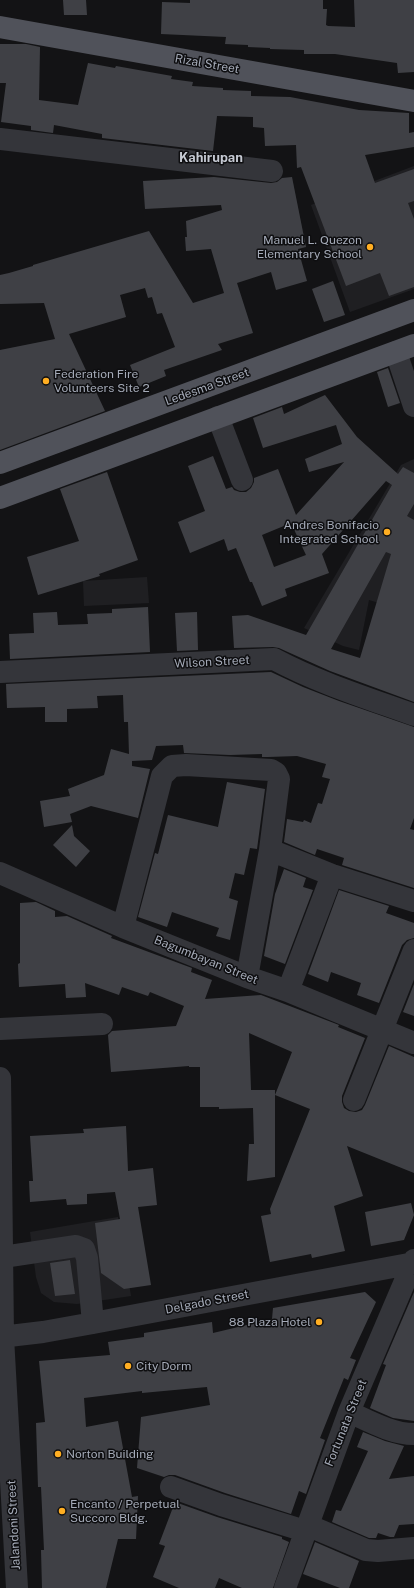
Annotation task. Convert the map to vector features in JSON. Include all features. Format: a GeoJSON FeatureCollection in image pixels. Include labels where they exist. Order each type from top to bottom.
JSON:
{"type":"FeatureCollection","features":[{"type":"Feature","properties":{"kind":"main road","name":"Rizal Street"},"geometry":{"type":"LineString","coordinates":[[0,27],[414,101]]}},
{"type":"Feature","properties":{"kind":"main road","name":"Ledesma Street"},"geometry":{"type":"LineString","coordinates":[[0,463],[414,310]]}},
{"type":"Feature","properties":{"kind":"main road"},"geometry":{"type":"LineString","coordinates":[[0,498],[405,348]]}},
{"type":"Feature","properties":{"kind":"street"},"geometry":{"type":"LineString","coordinates":[[0,138],[272,171]]}},
{"type":"Feature","properties":{"kind":"street"},"geometry":{"type":"LineString","coordinates":[[405,348],[414,406]]}},
{"type":"Feature","properties":{"kind":"street"},"geometry":{"type":"LineString","coordinates":[[218,417],[242,480]]}},
{"type":"Feature","properties":{"kind":"street","name":"Wilson Street"},"geometry":{"type":"LineString","coordinates":[[0,672],[274,659],[296,671],[338,688],[414,715]]}},
{"type":"Feature","properties":{"kind":"street"},"geometry":{"type":"LineString","coordinates":[[123,926],[162,776],[172,766],[186,765],[271,770],[276,773],[279,779],[270,850],[247,977]]}},
{"type":"Feature","properties":{"kind":"street"},"geometry":{"type":"LineString","coordinates":[[270,850],[332,875],[414,901]]}},
{"type":"Feature","properties":{"kind":"street","name":"Bagumbayan Street"},"geometry":{"type":"LineString","coordinates":[[0,872],[123,926],[247,977],[288,991],[414,1042]]}},
{"type":"Feature","properties":{"kind":"street"},"geometry":{"type":"LineString","coordinates":[[288,991],[332,875]]}},
{"type":"Feature","properties":{"kind":"street"},"geometry":{"type":"LineString","coordinates":[[354,1100],[414,950]]}},
{"type":"Feature","properties":{"kind":"street"},"geometry":{"type":"LineString","coordinates":[[0,1029],[102,1024]]}},
{"type":"Feature","properties":{"kind":"street","name":"Jalandoni Street"},"geometry":{"type":"LineString","coordinates":[[0,1078],[2,1337],[7,1514],[17,1588]]}},
{"type":"Feature","properties":{"kind":"street"},"geometry":{"type":"LineString","coordinates":[[2,1256],[76,1246],[84,1249],[87,1258],[92,1323]]}},
{"type":"Feature","properties":{"kind":"street","name":"Delgado Street"},"geometry":{"type":"LineString","coordinates":[[2,1337],[43,1332],[414,1262]]}},
{"type":"Feature","properties":{"kind":"street","name":"Fortunata Street"},"geometry":{"type":"LineString","coordinates":[[285,1588],[349,1412],[414,1262]]}},
{"type":"Feature","properties":{"kind":"street"},"geometry":{"type":"LineString","coordinates":[[349,1412],[379,1426],[405,1434],[414,1434]]}},
{"type":"Feature","properties":{"kind":"street"},"geometry":{"type":"LineString","coordinates":[[171,1487],[221,1505],[306,1528],[366,1550],[378,1551],[414,1548]]}},
{"type":"Feature","properties":{"kind":"shaded area","name":"Manuel L. Quezon Elementary School"},"geometry":{"type":"Polygon","coordinates":[[[414,166],[414,289],[350,312],[311,205],[414,166]]]}},
{"type":"Feature","properties":{"kind":"shaded area","name":"Andres Bonifacio Integrated School"},"geometry":{"type":"Polygon","coordinates":[[[414,459],[414,613],[369,600],[359,650],[343,646],[304,628],[401,465],[414,459]]]}},
{"type":"Feature","properties":{"kind":"shaded area"},"geometry":{"type":"Polygon","coordinates":[[[147,577],[149,603],[84,606],[83,581],[147,577]]]}},
{"type":"Feature","properties":{"kind":"shaded area"},"geometry":{"type":"Polygon","coordinates":[[[118,1217],[131,1296],[77,1304],[54,1302],[41,1293],[36,1277],[30,1232],[118,1217]]]}},
{"type":"Feature","properties":{"kind":"building"},"geometry":{"type":"Polygon","coordinates":[[[63,0],[86,0],[87,15],[64,15],[63,0]]]}},
{"type":"Feature","properties":{"kind":"building"},"geometry":{"type":"Polygon","coordinates":[[[190,0],[323,0],[323,9],[327,9],[326,25],[355,27],[354,0],[414,0],[414,72],[398,73],[397,63],[335,54],[304,54],[304,50],[270,49],[248,47],[248,45],[225,44],[226,37],[161,34],[162,2],[190,3],[190,0]]]}},
{"type":"Feature","properties":{"kind":"building"},"geometry":{"type":"Polygon","coordinates":[[[0,44],[26,44],[40,47],[39,100],[78,105],[88,63],[115,68],[116,66],[172,76],[171,79],[193,82],[192,86],[223,88],[223,90],[251,91],[251,96],[290,97],[359,110],[409,113],[409,133],[414,132],[414,147],[365,155],[375,183],[414,169],[414,201],[408,203],[414,219],[414,287],[389,296],[380,273],[346,286],[301,167],[297,168],[296,145],[265,146],[264,128],[253,127],[253,117],[217,116],[213,151],[102,138],[102,134],[54,125],[53,133],[31,130],[31,126],[1,122],[6,83],[0,83],[0,44]]]}},
{"type":"Feature","properties":{"kind":"building"},"geometry":{"type":"Polygon","coordinates":[[[214,177],[271,183],[277,182],[282,178],[292,177],[306,247],[298,249],[307,281],[276,290],[271,272],[237,283],[253,333],[218,344],[222,350],[164,370],[166,376],[139,387],[130,365],[175,347],[162,313],[157,314],[152,297],[148,298],[145,288],[120,295],[126,317],[69,334],[105,411],[0,450],[0,350],[55,339],[44,303],[0,304],[0,275],[149,231],[193,303],[224,293],[211,249],[186,251],[185,237],[187,237],[186,221],[222,210],[221,205],[145,209],[143,181],[214,177]]]}},
{"type":"Feature","properties":{"kind":"building"},"geometry":{"type":"Polygon","coordinates":[[[333,281],[345,315],[324,322],[312,289],[333,281]]]}},
{"type":"Feature","properties":{"kind":"building"},"geometry":{"type":"Polygon","coordinates":[[[388,368],[400,403],[388,407],[377,372],[388,368]]]}},
{"type":"Feature","properties":{"kind":"building"},"geometry":{"type":"Polygon","coordinates":[[[325,395],[357,437],[398,474],[403,467],[414,473],[414,504],[407,516],[414,520],[414,702],[330,671],[279,648],[234,648],[232,616],[248,615],[306,635],[392,485],[386,481],[322,554],[329,573],[285,589],[287,596],[262,606],[236,548],[228,551],[224,539],[190,553],[178,522],[205,511],[188,466],[213,456],[226,489],[232,487],[234,490],[240,492],[246,492],[251,488],[254,478],[278,469],[296,515],[344,462],[309,472],[305,459],[342,444],[336,425],[263,448],[253,418],[282,407],[284,414],[325,395]],[[291,523],[262,535],[274,567],[306,555],[291,523]],[[386,552],[331,649],[360,658],[391,554],[386,552]]]}},
{"type":"Feature","properties":{"kind":"building"},"geometry":{"type":"Polygon","coordinates":[[[107,472],[138,560],[99,574],[100,576],[38,595],[27,557],[79,541],[60,489],[107,472]]]}},
{"type":"Feature","properties":{"kind":"building"},"geometry":{"type":"Polygon","coordinates":[[[148,607],[150,652],[10,659],[9,634],[34,633],[33,613],[57,612],[58,625],[88,624],[87,614],[112,613],[112,609],[148,607]]]}},
{"type":"Feature","properties":{"kind":"building"},"geometry":{"type":"Polygon","coordinates":[[[197,612],[198,650],[177,651],[175,613],[197,612]]]}},
{"type":"Feature","properties":{"kind":"building"},"geometry":{"type":"Polygon","coordinates":[[[271,672],[303,687],[339,701],[414,727],[414,818],[410,829],[414,830],[414,888],[342,865],[344,858],[317,849],[315,855],[284,842],[287,819],[303,822],[304,820],[311,823],[318,803],[322,804],[330,779],[322,777],[326,764],[297,756],[262,757],[262,754],[230,755],[184,753],[183,745],[156,746],[152,760],[132,761],[132,766],[150,769],[138,818],[91,806],[70,814],[72,822],[44,827],[40,801],[70,796],[68,789],[104,775],[111,749],[129,754],[128,722],[124,722],[123,695],[97,696],[98,708],[67,709],[67,722],[45,722],[45,707],[7,708],[6,684],[271,672]]]}},
{"type":"Feature","properties":{"kind":"building"},"geometry":{"type":"Polygon","coordinates":[[[227,782],[265,789],[257,849],[250,848],[244,875],[235,873],[229,898],[238,901],[230,940],[216,936],[219,928],[172,912],[167,927],[138,917],[155,853],[158,854],[168,815],[218,827],[227,782]]]}},
{"type":"Feature","properties":{"kind":"building"},"geometry":{"type":"Polygon","coordinates":[[[72,825],[74,836],[90,851],[76,867],[53,845],[72,825]]]}},
{"type":"Feature","properties":{"kind":"building"},"geometry":{"type":"Polygon","coordinates":[[[284,869],[306,878],[303,887],[313,890],[285,964],[264,956],[275,894],[284,869]]]}},
{"type":"Feature","properties":{"kind":"building"},"geometry":{"type":"Polygon","coordinates":[[[339,890],[389,906],[386,913],[414,923],[414,938],[407,940],[402,945],[379,1003],[357,995],[361,983],[331,972],[328,982],[308,974],[339,890]]]}},
{"type":"Feature","properties":{"kind":"building"},"geometry":{"type":"Polygon","coordinates":[[[36,902],[55,911],[55,917],[67,916],[112,936],[111,938],[192,968],[191,972],[212,980],[205,999],[261,995],[339,1025],[338,1027],[365,1038],[342,1096],[344,1108],[349,1111],[356,1112],[362,1110],[389,1046],[414,1057],[414,1173],[347,1146],[363,1196],[334,1206],[345,1251],[312,1258],[311,1254],[270,1262],[261,1216],[271,1214],[270,1209],[310,1109],[275,1095],[275,1177],[247,1181],[249,1144],[254,1144],[253,1108],[219,1109],[219,1107],[200,1107],[200,1067],[189,1066],[111,1072],[108,1035],[112,1031],[176,1026],[184,1006],[150,992],[148,996],[122,987],[119,995],[85,983],[86,997],[66,998],[65,984],[19,987],[18,964],[20,963],[20,903],[36,902]],[[249,1033],[251,1090],[275,1090],[275,1095],[292,1052],[249,1033]]]}},
{"type":"Feature","properties":{"kind":"building"},"geometry":{"type":"Polygon","coordinates":[[[414,984],[414,1016],[403,1012],[414,984]]]}},
{"type":"Feature","properties":{"kind":"building"},"geometry":{"type":"Polygon","coordinates":[[[126,1126],[128,1171],[153,1168],[157,1205],[138,1207],[151,1285],[124,1289],[101,1273],[95,1223],[120,1219],[115,1192],[87,1194],[87,1204],[67,1205],[66,1199],[30,1202],[29,1181],[33,1181],[30,1136],[84,1133],[83,1129],[126,1126]]]}},
{"type":"Feature","properties":{"kind":"building"},"geometry":{"type":"Polygon","coordinates":[[[411,1203],[414,1215],[404,1240],[371,1246],[365,1212],[411,1203]]]}},
{"type":"Feature","properties":{"kind":"building"},"geometry":{"type":"Polygon","coordinates":[[[70,1260],[75,1294],[55,1296],[50,1263],[70,1260]]]}},
{"type":"Feature","properties":{"kind":"building"},"geometry":{"type":"Polygon","coordinates":[[[365,1292],[376,1302],[350,1358],[356,1360],[348,1380],[344,1378],[320,1438],[325,1440],[306,1494],[299,1491],[291,1514],[175,1475],[164,1477],[137,1468],[141,1417],[210,1405],[207,1387],[142,1393],[142,1391],[84,1398],[86,1427],[118,1421],[132,1497],[138,1496],[136,1539],[118,1539],[106,1588],[42,1588],[41,1550],[44,1550],[41,1487],[38,1487],[36,1423],[45,1422],[39,1361],[110,1355],[108,1342],[144,1337],[144,1333],[212,1322],[213,1333],[272,1319],[273,1308],[365,1292]]]}},
{"type":"Feature","properties":{"kind":"building"},"geometry":{"type":"Polygon","coordinates":[[[414,1292],[414,1421],[393,1418],[370,1408],[386,1365],[383,1364],[414,1292]]]}},
{"type":"Feature","properties":{"kind":"building"},"geometry":{"type":"Polygon","coordinates":[[[363,1432],[385,1441],[404,1446],[389,1479],[414,1476],[414,1524],[399,1525],[394,1537],[378,1533],[376,1538],[369,1538],[332,1522],[336,1510],[341,1511],[368,1451],[357,1447],[363,1432]]]}},
{"type":"Feature","properties":{"kind":"building"},"geometry":{"type":"Polygon","coordinates":[[[175,1502],[282,1537],[282,1539],[289,1542],[273,1588],[242,1588],[219,1578],[215,1588],[179,1588],[153,1577],[165,1546],[159,1544],[175,1502]]]}},
{"type":"Feature","properties":{"kind":"building"},"geometry":{"type":"Polygon","coordinates":[[[315,1542],[359,1561],[349,1588],[340,1588],[303,1574],[315,1542]]]}},
{"type":"Feature","properties":{"kind":"place","name":"Manuel L. Quezon Elementary School"},"geometry":{"type":"Point","coordinates":[370,247]}},
{"type":"Feature","properties":{"kind":"place","name":"Federation Fire Volunteers Site 2"},"geometry":{"type":"Point","coordinates":[46,381]}},
{"type":"Feature","properties":{"kind":"place","name":"Andres Bonifacio Integrated School"},"geometry":{"type":"Point","coordinates":[387,532]}},
{"type":"Feature","properties":{"kind":"place","name":"88 Plaza Hotel"},"geometry":{"type":"Point","coordinates":[319,1322]}},
{"type":"Feature","properties":{"kind":"place","name":"City Dorm"},"geometry":{"type":"Point","coordinates":[128,1366]}},
{"type":"Feature","properties":{"kind":"place","name":"Norton Building"},"geometry":{"type":"Point","coordinates":[58,1454]}},
{"type":"Feature","properties":{"kind":"place","name":"Encanto / Perpetual Succoro Bldg."},"geometry":{"type":"Point","coordinates":[62,1511]}},
{"type":"Feature","properties":{"kind":"district","name":"Kahirupan"},"geometry":{"type":"Point","coordinates":[211,158]}}]}
